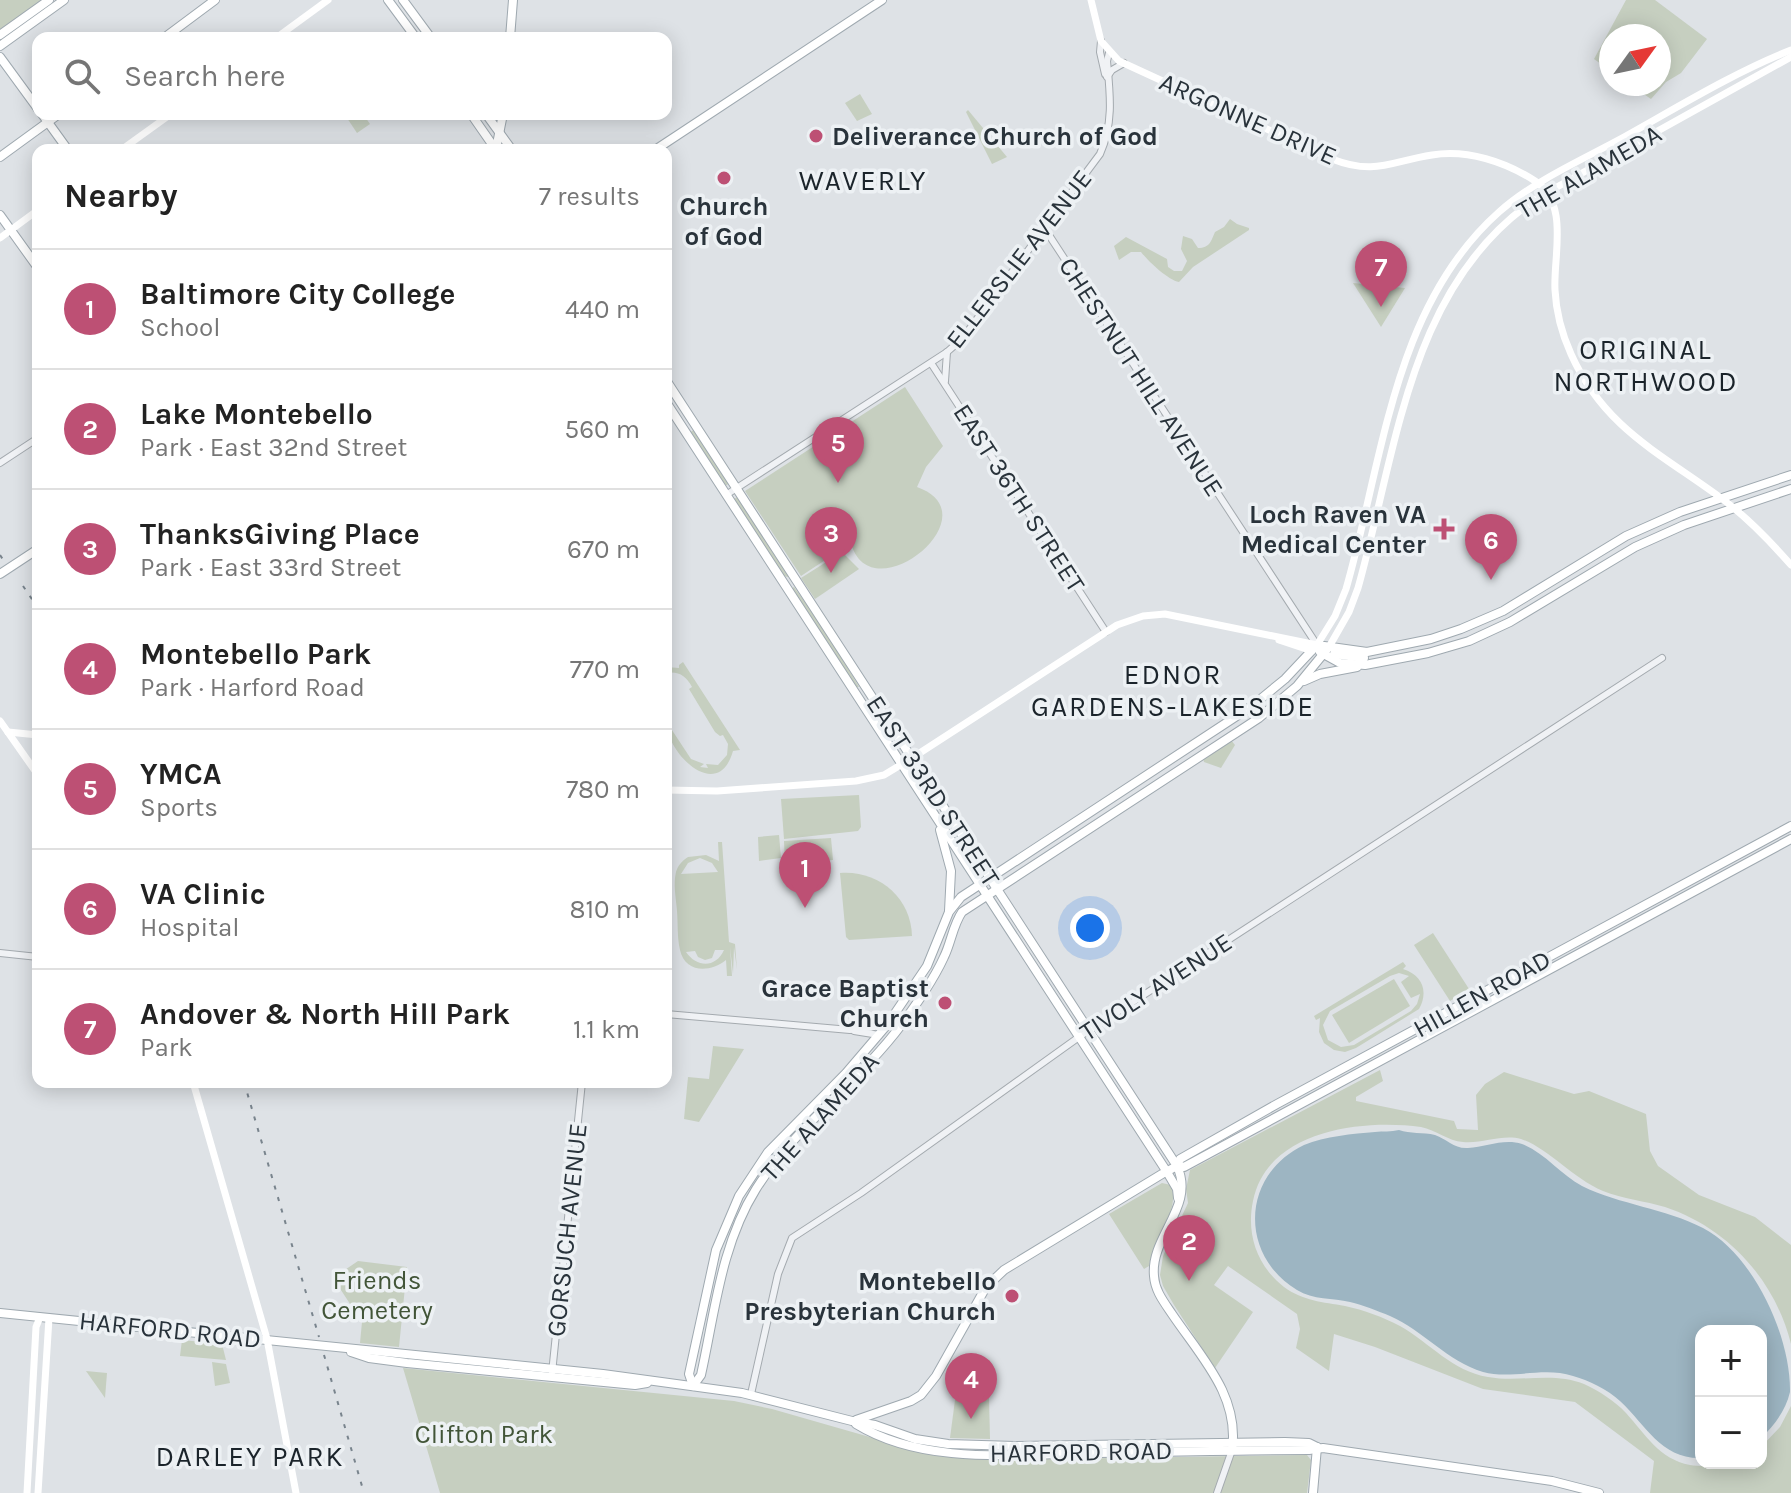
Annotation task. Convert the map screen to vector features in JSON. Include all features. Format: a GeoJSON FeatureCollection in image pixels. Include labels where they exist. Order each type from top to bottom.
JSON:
{"type":"FeatureCollection","features":[{"type":"Feature","properties":{"kind":"main road"},"geometry":{"type":"LineString","coordinates":[[0,35],[49,0]]}},
{"type":"Feature","properties":{"kind":"main road"},"geometry":{"type":"LineString","coordinates":[[0,46],[64,0]]}},
{"type":"Feature","properties":{"kind":"main road"},"geometry":{"type":"LineString","coordinates":[[172,32],[215,0]]}},
{"type":"Feature","properties":{"kind":"main road"},"geometry":{"type":"LineString","coordinates":[[284,32],[328,0]]}},
{"type":"Feature","properties":{"kind":"main road"},"geometry":{"type":"LineString","coordinates":[[388,0],[412,32]]}},
{"type":"Feature","properties":{"kind":"main road"},"geometry":{"type":"LineString","coordinates":[[403,0],[427,32]]}},
{"type":"Feature","properties":{"kind":"main road"},"geometry":{"type":"LineString","coordinates":[[510,32],[513,0]]}},
{"type":"Feature","properties":{"kind":"main road"},"geometry":{"type":"LineString","coordinates":[[664,144],[882,0]]}},
{"type":"Feature","properties":{"kind":"main road"},"geometry":{"type":"LineString","coordinates":[[1091,0],[1100,40]]}},
{"type":"Feature","properties":{"kind":"main road","name":"ARGONNE DRIVE"},"geometry":{"type":"LineString","coordinates":[[1100,40],[1109,53],[1124,63],[1344,163],[1383,167],[1430,155],[1459,153],[1491,161],[1539,183],[1557,223],[1555,278],[1559,315],[1570,352],[1585,381],[1603,408],[1630,435],[1720,497],[1791,565]]}},
{"type":"Feature","properties":{"kind":"main road","name":"THE ALAMEDA"},"geometry":{"type":"LineString","coordinates":[[693,1386],[689,1374],[713,1261],[726,1222],[739,1196],[768,1152],[897,1011],[932,955],[949,912],[961,897],[1239,715],[1293,671],[1314,648],[1335,616],[1346,589],[1394,396],[1418,331],[1437,292],[1461,254],[1487,223],[1539,183],[1746,71],[1791,50]]}},
{"type":"Feature","properties":{"kind":"main road"},"geometry":{"type":"LineString","coordinates":[[0,57],[32,101]]}},
{"type":"Feature","properties":{"kind":"main road","name":"THE ALAMEDA"},"geometry":{"type":"LineString","coordinates":[[693,1386],[701,1375],[726,1260],[751,1197],[787,1148],[855,1079],[898,1029],[943,961],[959,915],[1248,725],[1297,686],[1327,650],[1342,626],[1358,588],[1404,402],[1427,339],[1451,291],[1479,249],[1510,217],[1546,193],[1791,57]]}},
{"type":"Feature","properties":{"kind":"main road"},"geometry":{"type":"LineString","coordinates":[[0,157],[37,120]]}},
{"type":"Feature","properties":{"kind":"main road"},"geometry":{"type":"LineString","coordinates":[[46,120],[64,144]]}},
{"type":"Feature","properties":{"kind":"main road"},"geometry":{"type":"LineString","coordinates":[[129,144],[163,120]]}},
{"type":"Feature","properties":{"kind":"main road"},"geometry":{"type":"LineString","coordinates":[[476,120],[494,144]]}},
{"type":"Feature","properties":{"kind":"main road"},"geometry":{"type":"LineString","coordinates":[[488,120],[495,144]]}},
{"type":"Feature","properties":{"kind":"main road"},"geometry":{"type":"LineString","coordinates":[[495,144],[501,120]]}},
{"type":"Feature","properties":{"kind":"main road"},"geometry":{"type":"LineString","coordinates":[[1513,200],[1528,177]]}},
{"type":"Feature","properties":{"kind":"main road"},"geometry":{"type":"LineString","coordinates":[[1546,193],[1549,177]]}},
{"type":"Feature","properties":{"kind":"main road"},"geometry":{"type":"LineString","coordinates":[[0,238],[32,214]]}},
{"type":"Feature","properties":{"kind":"main road"},"geometry":{"type":"LineString","coordinates":[[0,215],[32,260]]}},
{"type":"Feature","properties":{"kind":"main road","name":"EAST 33RD STREET"},"geometry":{"type":"LineString","coordinates":[[672,389],[1177,1166]]}},
{"type":"Feature","properties":{"kind":"main road","name":"EAST 33RD STREET"},"geometry":{"type":"LineString","coordinates":[[672,411],[1167,1172],[1177,1189],[1178,1207]]}},
{"type":"Feature","properties":{"kind":"main road"},"geometry":{"type":"LineString","coordinates":[[1293,671],[1327,650],[1353,652],[1406,645],[1488,619],[1626,536],[1720,497],[1789,476],[1791,488],[1684,525],[1635,547],[1484,635],[1434,652],[1320,674],[1297,686]]}},
{"type":"Feature","properties":{"kind":"main road"},"geometry":{"type":"LineString","coordinates":[[0,574],[32,553]]}},
{"type":"Feature","properties":{"kind":"main road"},"geometry":{"type":"LineString","coordinates":[[672,790],[717,791],[856,781],[881,776],[1130,619],[1157,614],[1367,657],[1396,652],[1406,645]]}},
{"type":"Feature","properties":{"kind":"main road"},"geometry":{"type":"LineString","coordinates":[[1342,626],[1341,644],[1353,652]]}},
{"type":"Feature","properties":{"kind":"main road"},"geometry":{"type":"LineString","coordinates":[[1327,650],[1340,663],[1373,664]]}},
{"type":"Feature","properties":{"kind":"main road"},"geometry":{"type":"LineString","coordinates":[[0,721],[4,732],[32,767]]}},
{"type":"Feature","properties":{"kind":"main road"},"geometry":{"type":"LineString","coordinates":[[4,732],[32,734]]}},
{"type":"Feature","properties":{"kind":"main road"},"geometry":{"type":"LineString","coordinates":[[931,811],[945,845],[951,871],[949,912]]}},
{"type":"Feature","properties":{"kind":"main road","name":"HILLEN ROAD"},"geometry":{"type":"LineString","coordinates":[[852,1421],[916,1399],[931,1383],[980,1296],[1004,1270],[1177,1166],[1180,1159],[1277,1104],[1791,826]]}},
{"type":"Feature","properties":{"kind":"main road","name":"HILLEN ROAD"},"geometry":{"type":"LineString","coordinates":[[1177,1166],[1184,1167],[1791,839]]}},
{"type":"Feature","properties":{"kind":"main road"},"geometry":{"type":"LineString","coordinates":[[877,1034],[890,1034],[898,1029]]}},
{"type":"Feature","properties":{"kind":"main road"},"geometry":{"type":"LineString","coordinates":[[195,1088],[267,1339],[296,1493]]}},
{"type":"Feature","properties":{"kind":"main road"},"geometry":{"type":"LineString","coordinates":[[1177,1166],[1183,1190],[1156,1255],[1153,1268],[1156,1288],[1228,1401],[1233,1420],[1232,1447]]}},
{"type":"Feature","properties":{"kind":"main road","name":"HARFORD ROAD"},"geometry":{"type":"LineString","coordinates":[[0,1313],[267,1339],[552,1374],[751,1394],[915,1439],[948,1444],[1232,1447],[1309,1443],[1317,1447],[1540,1479],[1599,1493]]}},
{"type":"Feature","properties":{"kind":"main road"},"geometry":{"type":"LineString","coordinates":[[38,1493],[46,1350],[44,1317]]}},
{"type":"Feature","properties":{"kind":"main road"},"geometry":{"type":"LineString","coordinates":[[27,1493],[36,1327],[44,1317]]}},
{"type":"Feature","properties":{"kind":"main road"},"geometry":{"type":"LineString","coordinates":[[35,1352],[46,1350]]}},
{"type":"Feature","properties":{"kind":"main road"},"geometry":{"type":"LineString","coordinates":[[33,1387],[44,1388]]}},
{"type":"Feature","properties":{"kind":"main road","name":"HILLEN ROAD"},"geometry":{"type":"LineString","coordinates":[[852,1421],[867,1410],[892,1407]]}},
{"type":"Feature","properties":{"kind":"main road"},"geometry":{"type":"LineString","coordinates":[[872,1428],[880,1412]]}},
{"type":"Feature","properties":{"kind":"main road"},"geometry":{"type":"LineString","coordinates":[[1313,1493],[1317,1447]]}},
{"type":"Feature","properties":{"kind":"street"},"geometry":{"type":"LineString","coordinates":[[1100,40],[1107,77]]}},
{"type":"Feature","properties":{"kind":"street","name":"ELLERSLIE AVENUE"},"geometry":{"type":"LineString","coordinates":[[726,495],[931,363],[967,333],[1093,166],[1105,144],[1111,113],[1107,77],[1109,53]]}},
{"type":"Feature","properties":{"kind":"street"},"geometry":{"type":"LineString","coordinates":[[1107,77],[1124,63]]}},
{"type":"Feature","properties":{"kind":"street","name":"CHESTNUT HILL AVENUE"},"geometry":{"type":"LineString","coordinates":[[1045,229],[1262,562],[1314,648]]}},
{"type":"Feature","properties":{"kind":"street"},"geometry":{"type":"LineString","coordinates":[[946,385],[947,352]]}},
{"type":"Feature","properties":{"kind":"street","name":"EAST 36TH STREET"},"geometry":{"type":"LineString","coordinates":[[931,363],[1106,632]]}},
{"type":"Feature","properties":{"kind":"street"},"geometry":{"type":"LineString","coordinates":[[0,463],[32,442]]}},
{"type":"Feature","properties":{"kind":"street","name":"TIVOLY AVENUE"},"geometry":{"type":"LineString","coordinates":[[751,1394],[778,1274],[792,1238],[861,1193],[1089,1030],[1662,658]]}},
{"type":"Feature","properties":{"kind":"street"},"geometry":{"type":"LineString","coordinates":[[0,953],[32,956]]}},
{"type":"Feature","properties":{"kind":"street"},"geometry":{"type":"LineString","coordinates":[[672,1015],[877,1034]]}},
{"type":"Feature","properties":{"kind":"street"},"geometry":{"type":"LineString","coordinates":[[850,1030],[877,1034]]}},
{"type":"Feature","properties":{"kind":"street","name":"GORSUCH AVENUE"},"geometry":{"type":"LineString","coordinates":[[552,1374],[581,1088]]}},
{"type":"Feature","properties":{"kind":"street"},"geometry":{"type":"LineString","coordinates":[[1217,1493],[1232,1447]]}},
{"type":"Feature","properties":{"kind":"green space"},"geometry":{"type":"Polygon","coordinates":[[[0,0],[44,0],[0,32],[0,0]]]}},
{"type":"Feature","properties":{"kind":"green space"},"geometry":{"type":"Polygon","coordinates":[[[1626,0],[1655,0],[1707,39],[1681,73],[1671,79],[1671,24],[1613,24],[1626,0]]]}},
{"type":"Feature","properties":{"kind":"green space"},"geometry":{"type":"Polygon","coordinates":[[[860,94],[872,114],[857,121],[845,103],[860,94]]]}},
{"type":"Feature","properties":{"kind":"green space"},"geometry":{"type":"Polygon","coordinates":[[[968,110],[1007,157],[992,164],[966,112],[968,110]]]}},
{"type":"Feature","properties":{"kind":"green space"},"geometry":{"type":"Polygon","coordinates":[[[348,120],[367,120],[370,124],[357,133],[348,120]]]}},
{"type":"Feature","properties":{"kind":"green space"},"geometry":{"type":"Polygon","coordinates":[[[1230,219],[1249,230],[1193,267],[1179,282],[1164,274],[1141,252],[1131,252],[1119,260],[1114,246],[1126,237],[1167,259],[1168,267],[1174,271],[1182,271],[1187,261],[1181,249],[1183,236],[1192,239],[1198,248],[1205,247],[1215,232],[1230,219]]]}},
{"type":"Feature","properties":{"kind":"green space"},"geometry":{"type":"Polygon","coordinates":[[[1353,283],[1405,288],[1381,327],[1353,283]]]}},
{"type":"Feature","properties":{"kind":"green space"},"geometry":{"type":"Polygon","coordinates":[[[905,387],[943,446],[926,467],[917,487],[937,500],[942,518],[935,536],[920,552],[901,564],[880,569],[862,562],[851,543],[801,576],[745,491],[905,387]]]}},
{"type":"Feature","properties":{"kind":"green space"},"geometry":{"type":"Polygon","coordinates":[[[695,429],[729,483],[727,485],[724,486],[689,433],[695,429]]]}},
{"type":"Feature","properties":{"kind":"green space"},"geometry":{"type":"Polygon","coordinates":[[[737,497],[788,577],[784,576],[761,544],[734,499],[737,497]]]}},
{"type":"Feature","properties":{"kind":"green space"},"geometry":{"type":"Polygon","coordinates":[[[842,552],[859,569],[815,599],[801,578],[842,552]]]}},
{"type":"Feature","properties":{"kind":"green space"},"geometry":{"type":"Polygon","coordinates":[[[794,587],[824,628],[859,687],[837,661],[791,589],[794,587]]]}},
{"type":"Feature","properties":{"kind":"green space"},"geometry":{"type":"Polygon","coordinates":[[[683,662],[740,750],[733,751],[726,766],[716,773],[705,773],[694,768],[683,759],[672,743],[672,730],[691,759],[704,764],[700,767],[718,765],[727,755],[728,744],[723,735],[715,732],[689,689],[692,687],[690,683],[685,677],[672,673],[672,667],[679,668],[683,662]]]}},
{"type":"Feature","properties":{"kind":"green space"},"geometry":{"type":"Polygon","coordinates":[[[1231,740],[1235,745],[1221,768],[1204,762],[1203,758],[1231,740]]]}},
{"type":"Feature","properties":{"kind":"green space"},"geometry":{"type":"Polygon","coordinates":[[[859,795],[861,827],[858,831],[784,839],[781,799],[859,795]]]}},
{"type":"Feature","properties":{"kind":"green space"},"geometry":{"type":"Polygon","coordinates":[[[779,835],[781,858],[759,861],[758,837],[779,835]]]}},
{"type":"Feature","properties":{"kind":"green space"},"geometry":{"type":"Polygon","coordinates":[[[831,838],[833,860],[785,864],[784,841],[831,838]]]}},
{"type":"Feature","properties":{"kind":"green space"},"geometry":{"type":"Polygon","coordinates":[[[718,842],[722,842],[729,942],[735,944],[737,970],[734,947],[733,974],[730,947],[732,976],[727,976],[726,960],[706,969],[687,963],[678,940],[675,877],[678,867],[688,857],[706,855],[719,861],[718,842]],[[700,858],[688,863],[681,874],[718,872],[712,863],[700,858]],[[715,950],[712,958],[705,960],[698,957],[695,951],[686,952],[695,961],[706,964],[716,960],[724,950],[715,950]]]}},
{"type":"Feature","properties":{"kind":"green space"},"geometry":{"type":"Polygon","coordinates":[[[840,873],[867,876],[890,889],[906,909],[912,936],[849,940],[846,937],[840,873]]]}},
{"type":"Feature","properties":{"kind":"green space"},"geometry":{"type":"Polygon","coordinates":[[[1433,933],[1469,989],[1450,1001],[1414,945],[1433,933]]]}},
{"type":"Feature","properties":{"kind":"green space"},"geometry":{"type":"Polygon","coordinates":[[[1403,962],[1406,966],[1403,969],[1415,975],[1422,984],[1423,996],[1419,1009],[1345,1052],[1334,1050],[1324,1043],[1319,1032],[1320,1018],[1316,1020],[1314,1016],[1403,962]],[[1399,973],[1390,976],[1330,1011],[1323,1025],[1328,1040],[1341,1047],[1354,1045],[1411,1011],[1420,994],[1411,998],[1401,982],[1409,976],[1399,973]]]}},
{"type":"Feature","properties":{"kind":"green space"},"geometry":{"type":"Polygon","coordinates":[[[1394,979],[1410,1006],[1349,1043],[1332,1015],[1394,979]]]}},
{"type":"Feature","properties":{"kind":"green space"},"geometry":{"type":"Polygon","coordinates":[[[713,1046],[744,1049],[699,1122],[684,1119],[688,1077],[709,1079],[713,1046]]]}},
{"type":"Feature","properties":{"kind":"green space"},"geometry":{"type":"Polygon","coordinates":[[[1380,1070],[1383,1081],[1356,1097],[1356,1101],[1454,1121],[1457,1129],[1478,1130],[1476,1095],[1485,1084],[1504,1072],[1574,1094],[1589,1091],[1646,1114],[1650,1151],[1658,1166],[1699,1195],[1755,1217],[1791,1245],[1791,1344],[1784,1321],[1761,1278],[1746,1259],[1709,1228],[1665,1207],[1603,1191],[1521,1139],[1463,1142],[1421,1127],[1397,1125],[1346,1128],[1320,1134],[1297,1144],[1277,1158],[1262,1177],[1251,1213],[1256,1248],[1267,1269],[1291,1292],[1373,1314],[1394,1323],[1452,1363],[1475,1374],[1500,1378],[1560,1378],[1584,1384],[1617,1404],[1661,1452],[1679,1462],[1695,1465],[1695,1469],[1767,1469],[1767,1441],[1780,1427],[1791,1406],[1791,1493],[1650,1493],[1654,1461],[1575,1402],[1483,1389],[1334,1334],[1329,1371],[1296,1348],[1300,1329],[1297,1314],[1228,1266],[1214,1285],[1253,1312],[1215,1368],[1174,1305],[1160,1275],[1163,1256],[1188,1203],[1186,1189],[1190,1170],[1380,1070]]]}},
{"type":"Feature","properties":{"kind":"green space"},"geometry":{"type":"Polygon","coordinates":[[[1162,1183],[1171,1185],[1172,1205],[1149,1266],[1144,1269],[1109,1214],[1162,1183]]]}},
{"type":"Feature","properties":{"kind":"green space","name":"Friends Cemetery"},"geometry":{"type":"Polygon","coordinates":[[[358,1261],[407,1267],[399,1347],[360,1343],[362,1322],[333,1278],[358,1261]]]}},
{"type":"Feature","properties":{"kind":"green space"},"geometry":{"type":"Polygon","coordinates":[[[182,1340],[222,1344],[226,1360],[180,1356],[182,1340]]]}},
{"type":"Feature","properties":{"kind":"green space"},"geometry":{"type":"Polygon","coordinates":[[[212,1362],[226,1364],[230,1383],[215,1386],[212,1362]]]}},
{"type":"Feature","properties":{"kind":"green space","name":"Clifton Park"},"geometry":{"type":"Polygon","coordinates":[[[403,1368],[734,1401],[936,1456],[1049,1459],[1307,1455],[1311,1460],[1307,1493],[440,1493],[403,1368]]]}},
{"type":"Feature","properties":{"kind":"green space"},"geometry":{"type":"Polygon","coordinates":[[[86,1371],[107,1373],[105,1398],[86,1371]]]}},
{"type":"Feature","properties":{"kind":"green space"},"geometry":{"type":"Polygon","coordinates":[[[989,1398],[990,1439],[950,1438],[955,1400],[989,1398]]]}},
{"type":"Feature","properties":{"kind":"water"},"geometry":{"type":"Polygon","coordinates":[[[1399,1130],[1435,1135],[1463,1148],[1515,1142],[1538,1153],[1582,1186],[1703,1228],[1738,1257],[1766,1299],[1776,1322],[1789,1370],[1790,1392],[1775,1423],[1767,1432],[1767,1325],[1695,1325],[1695,1458],[1687,1457],[1665,1447],[1620,1401],[1592,1383],[1562,1373],[1505,1375],[1483,1372],[1458,1361],[1390,1316],[1355,1303],[1316,1297],[1297,1290],[1278,1275],[1265,1257],[1257,1237],[1255,1216],[1259,1195],[1268,1175],[1283,1158],[1304,1145],[1339,1136],[1399,1130]]]}},
{"type":"Feature","properties":{"kind":"railway"},"geometry":{"type":"LineString","coordinates":[[0,555],[4,561]]}},
{"type":"Feature","properties":{"kind":"railway"},"geometry":{"type":"LineString","coordinates":[[23,586],[32,599]]}},
{"type":"Feature","properties":{"kind":"railway"},"geometry":{"type":"LineString","coordinates":[[246,1088],[319,1337]]}},
{"type":"Feature","properties":{"kind":"railway"},"geometry":{"type":"LineString","coordinates":[[324,1355],[364,1493]]}},
{"type":"Feature","properties":{"kind":"place","name":"Deliverance Church of God"},"geometry":{"type":"Point","coordinates":[816,136]}},
{"type":"Feature","properties":{"kind":"place","name":"Church of God"},"geometry":{"type":"Point","coordinates":[724,178]}},
{"type":"Feature","properties":{"kind":"place","name":"Andover & North Hill Park"},"geometry":{"type":"Point","coordinates":[1381,307]}},
{"type":"Feature","properties":{"kind":"place","name":"YMCA"},"geometry":{"type":"Point","coordinates":[838,483]}},
{"type":"Feature","properties":{"kind":"place","name":"Loch Raven VA Medical Center"},"geometry":{"type":"Point","coordinates":[1444,529]}},
{"type":"Feature","properties":{"kind":"place","name":"ThanksGiving Place"},"geometry":{"type":"Point","coordinates":[831,573]}},
{"type":"Feature","properties":{"kind":"place","name":"VA Clinic"},"geometry":{"type":"Point","coordinates":[1491,580]}},
{"type":"Feature","properties":{"kind":"place","name":"Baltimore City College"},"geometry":{"type":"Point","coordinates":[805,908]}},
{"type":"Feature","properties":{"kind":"place","name":"Grace Baptist Church"},"geometry":{"type":"Point","coordinates":[945,1003]}},
{"type":"Feature","properties":{"kind":"place","name":"Lake Montebello"},"geometry":{"type":"Point","coordinates":[1189,1281]}},
{"type":"Feature","properties":{"kind":"place","name":"Montebello Presbyterian Church"},"geometry":{"type":"Point","coordinates":[1012,1296]}},
{"type":"Feature","properties":{"kind":"place","name":"Montebello Park"},"geometry":{"type":"Point","coordinates":[971,1419]}},
{"type":"Feature","properties":{"kind":"district","name":"WAVERLY"},"geometry":{"type":"Point","coordinates":[863,180]}},
{"type":"Feature","properties":{"kind":"district","name":"ORIGINAL NORTHWOOD"},"geometry":{"type":"Point","coordinates":[1646,365]}},
{"type":"Feature","properties":{"kind":"district","name":"EDNOR GARDENS-LAKESIDE"},"geometry":{"type":"Point","coordinates":[1173,690]}},
{"type":"Feature","properties":{"kind":"district","name":"DARLEY PARK"},"geometry":{"type":"Point","coordinates":[250,1456]}}]}
